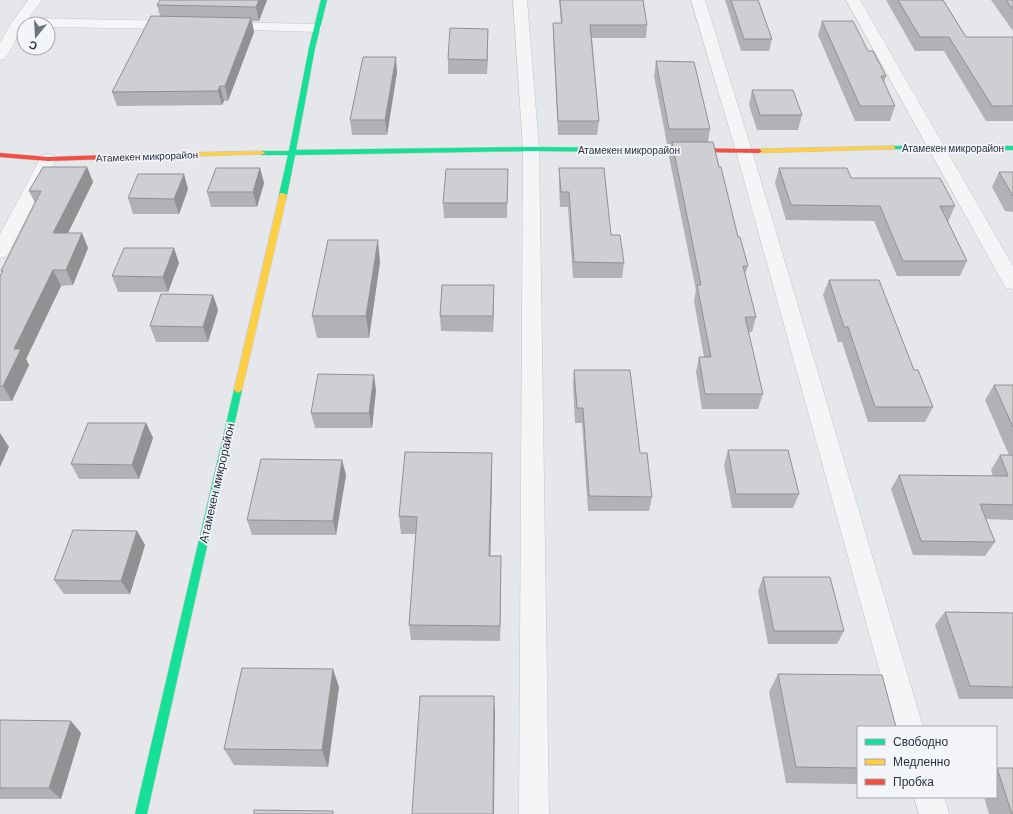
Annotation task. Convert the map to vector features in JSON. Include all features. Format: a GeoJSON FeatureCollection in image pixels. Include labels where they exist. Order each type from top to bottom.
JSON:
{"type":"FeatureCollection","features":[{"type":"Feature","properties":{"kind":"street"},"geometry":{"type":"LineString","coordinates":[[23,16],[35,0]]}},
{"type":"Feature","properties":{"kind":"street","name":"Атамекен микрорайон"},"geometry":{"type":"LineString","coordinates":[[140,814],[294,152],[316,28],[324,0]]}},
{"type":"Feature","properties":{"kind":"street"},"geometry":{"type":"LineString","coordinates":[[520,0],[531,149],[534,814]]}},
{"type":"Feature","properties":{"kind":"street"},"geometry":{"type":"LineString","coordinates":[[698,0],[744,151],[909,726]]}},
{"type":"Feature","properties":{"kind":"street"},"geometry":{"type":"LineString","coordinates":[[853,0],[1013,283]]}},
{"type":"Feature","properties":{"kind":"street"},"geometry":{"type":"LineString","coordinates":[[56,23],[191,26]]}},
{"type":"Feature","properties":{"kind":"street"},"geometry":{"type":"LineString","coordinates":[[207,26],[316,28]]}},
{"type":"Feature","properties":{"kind":"street"},"geometry":{"type":"LineString","coordinates":[[0,56],[16,27]]}},
{"type":"Feature","properties":{"kind":"street","name":"Атамекен микрорайон"},"geometry":{"type":"LineString","coordinates":[[0,155],[48,159],[294,152],[531,149],[744,151],[937,147],[1013,148]]}},
{"type":"Feature","properties":{"kind":"street"},"geometry":{"type":"LineString","coordinates":[[0,252],[48,159]]}},
{"type":"Feature","properties":{"kind":"street"},"geometry":{"type":"LineString","coordinates":[[929,798],[934,814]]}},
{"type":"Feature","properties":{"kind":"building"},"geometry":{"type":"Polygon","coordinates":[[[160,0],[259,0],[256,7],[157,5],[160,0]]]}},
{"type":"Feature","properties":{"kind":"building"},"geometry":{"type":"Polygon","coordinates":[[[560,0],[643,0],[647,25],[590,25],[599,121],[558,121],[553,23],[562,23],[560,0]]]}},
{"type":"Feature","properties":{"kind":"building"},"geometry":{"type":"Polygon","coordinates":[[[731,0],[758,0],[772,39],[744,39],[731,0]]]}},
{"type":"Feature","properties":{"kind":"building"},"geometry":{"type":"Polygon","coordinates":[[[898,0],[943,0],[966,37],[1013,37],[1013,106],[992,106],[949,37],[920,37],[898,0]]]}},
{"type":"Feature","properties":{"kind":"building"},"geometry":{"type":"Polygon","coordinates":[[[1006,0],[1013,0],[1013,9],[1006,0]]]}},
{"type":"Feature","properties":{"kind":"building"},"geometry":{"type":"Polygon","coordinates":[[[151,16],[251,18],[225,86],[220,86],[218,91],[112,92],[151,16]]]}},
{"type":"Feature","properties":{"kind":"building"},"geometry":{"type":"Polygon","coordinates":[[[822,21],[853,21],[868,51],[873,51],[886,76],[881,76],[895,106],[860,106],[822,21]]]}},
{"type":"Feature","properties":{"kind":"building"},"geometry":{"type":"Polygon","coordinates":[[[450,28],[488,29],[487,60],[448,59],[450,28]]]}},
{"type":"Feature","properties":{"kind":"building"},"geometry":{"type":"Polygon","coordinates":[[[363,57],[396,57],[385,120],[350,120],[363,57]]]}},
{"type":"Feature","properties":{"kind":"building"},"geometry":{"type":"Polygon","coordinates":[[[656,61],[694,62],[710,129],[669,129],[656,61]]]}},
{"type":"Feature","properties":{"kind":"building"},"geometry":{"type":"Polygon","coordinates":[[[752,90],[793,90],[802,115],[760,115],[752,90]]]}},
{"type":"Feature","properties":{"kind":"building"},"geometry":{"type":"Polygon","coordinates":[[[672,142],[713,142],[719,167],[721,167],[738,237],[740,237],[748,266],[743,266],[756,317],[745,317],[763,394],[705,394],[699,357],[711,357],[697,285],[701,285],[672,142]]]}},
{"type":"Feature","properties":{"kind":"building"},"geometry":{"type":"Polygon","coordinates":[[[43,167],[87,167],[53,233],[82,233],[66,270],[53,270],[14,349],[21,349],[3,386],[0,386],[0,276],[3,271],[1,271],[41,191],[29,191],[43,167]]]}},
{"type":"Feature","properties":{"kind":"building"},"geometry":{"type":"Polygon","coordinates":[[[216,168],[260,168],[253,192],[207,192],[216,168]]]}},
{"type":"Feature","properties":{"kind":"building"},"geometry":{"type":"Polygon","coordinates":[[[559,168],[604,168],[611,235],[620,235],[624,263],[574,262],[569,192],[561,192],[559,168]]]}},
{"type":"Feature","properties":{"kind":"building"},"geometry":{"type":"Polygon","coordinates":[[[779,168],[847,168],[851,178],[940,178],[955,206],[940,206],[967,261],[903,261],[880,206],[791,205],[779,168]]]}},
{"type":"Feature","properties":{"kind":"building"},"geometry":{"type":"Polygon","coordinates":[[[446,169],[508,169],[507,203],[443,203],[446,169]]]}},
{"type":"Feature","properties":{"kind":"building"},"geometry":{"type":"Polygon","coordinates":[[[999,172],[1013,172],[1013,196],[999,172]]]}},
{"type":"Feature","properties":{"kind":"building"},"geometry":{"type":"Polygon","coordinates":[[[138,174],[184,174],[174,199],[128,198],[138,174]]]}},
{"type":"Feature","properties":{"kind":"building"},"geometry":{"type":"Polygon","coordinates":[[[328,240],[378,240],[366,316],[312,316],[328,240]]]}},
{"type":"Feature","properties":{"kind":"building"},"geometry":{"type":"Polygon","coordinates":[[[124,248],[174,248],[163,277],[112,276],[124,248]]]}},
{"type":"Feature","properties":{"kind":"building"},"geometry":{"type":"Polygon","coordinates":[[[829,280],[879,280],[914,370],[918,370],[933,407],[875,407],[848,327],[844,327],[829,280]]]}},
{"type":"Feature","properties":{"kind":"building"},"geometry":{"type":"Polygon","coordinates":[[[442,285],[494,285],[493,316],[440,316],[442,285]]]}},
{"type":"Feature","properties":{"kind":"building"},"geometry":{"type":"Polygon","coordinates":[[[161,294],[213,295],[203,327],[150,326],[161,294]]]}},
{"type":"Feature","properties":{"kind":"building"},"geometry":{"type":"Polygon","coordinates":[[[574,370],[630,370],[640,453],[647,453],[652,497],[589,496],[583,408],[577,408],[574,370]]]}},
{"type":"Feature","properties":{"kind":"building"},"geometry":{"type":"Polygon","coordinates":[[[318,374],[374,375],[369,413],[311,413],[318,374]]]}},
{"type":"Feature","properties":{"kind":"building"},"geometry":{"type":"Polygon","coordinates":[[[994,385],[1013,385],[1013,427],[994,385]]]}},
{"type":"Feature","properties":{"kind":"building"},"geometry":{"type":"Polygon","coordinates":[[[88,423],[146,423],[132,465],[71,464],[88,423]]]}},
{"type":"Feature","properties":{"kind":"building"},"geometry":{"type":"Polygon","coordinates":[[[728,450],[788,450],[799,494],[736,494],[728,450]]]}},
{"type":"Feature","properties":{"kind":"building"},"geometry":{"type":"Polygon","coordinates":[[[405,452],[492,453],[489,556],[501,556],[500,626],[409,625],[417,517],[399,516],[405,452]]]}},
{"type":"Feature","properties":{"kind":"building"},"geometry":{"type":"Polygon","coordinates":[[[1000,455],[1013,455],[1013,505],[980,504],[995,542],[921,541],[899,475],[1008,476],[1000,455]]]}},
{"type":"Feature","properties":{"kind":"building"},"geometry":{"type":"Polygon","coordinates":[[[261,459],[342,460],[333,521],[247,520],[261,459]]]}},
{"type":"Feature","properties":{"kind":"building"},"geometry":{"type":"Polygon","coordinates":[[[73,530],[137,531],[121,581],[54,580],[73,530]]]}},
{"type":"Feature","properties":{"kind":"building"},"geometry":{"type":"Polygon","coordinates":[[[763,577],[830,577],[844,631],[774,631],[763,577]]]}},
{"type":"Feature","properties":{"kind":"building"},"geometry":{"type":"Polygon","coordinates":[[[945,612],[1013,613],[1013,687],[970,686],[945,612]]]}},
{"type":"Feature","properties":{"kind":"building"},"geometry":{"type":"Polygon","coordinates":[[[242,668],[333,669],[322,750],[224,749],[242,668]]]}},
{"type":"Feature","properties":{"kind":"building"},"geometry":{"type":"Polygon","coordinates":[[[778,674],[882,675],[896,726],[857,726],[857,768],[796,767],[778,674]]]}},
{"type":"Feature","properties":{"kind":"building"},"geometry":{"type":"Polygon","coordinates":[[[420,696],[494,696],[493,814],[412,814],[420,696]]]}},
{"type":"Feature","properties":{"kind":"building"},"geometry":{"type":"Polygon","coordinates":[[[0,720],[71,721],[49,788],[0,788],[0,720]]]}},
{"type":"Feature","properties":{"kind":"building"},"geometry":{"type":"Polygon","coordinates":[[[997,768],[1013,768],[1013,814],[1012,814],[997,768]]]}},
{"type":"Feature","properties":{"kind":"building"},"geometry":{"type":"Polygon","coordinates":[[[254,810],[333,811],[333,814],[254,814],[254,810]]]}},
{"type":"Feature","properties":{"kind":"traffic: fast"},"geometry":{"type":"LineString","coordinates":[[283,195],[312,48],[324,0]]}},
{"type":"Feature","properties":{"kind":"traffic: fast"},"geometry":{"type":"LineString","coordinates":[[893,148],[1013,148]]}},
{"type":"Feature","properties":{"kind":"traffic: fast"},"geometry":{"type":"LineString","coordinates":[[262,153],[531,149],[651,150]]}},
{"type":"Feature","properties":{"kind":"traffic: fast"},"geometry":{"type":"LineString","coordinates":[[141,814],[238,390]]}},
{"type":"Feature","properties":{"kind":"traffic: slow"},"geometry":{"type":"LineString","coordinates":[[759,151],[893,148]]}},
{"type":"Feature","properties":{"kind":"traffic: slow"},"geometry":{"type":"LineString","coordinates":[[140,156],[262,153]]}},
{"type":"Feature","properties":{"kind":"traffic: slow"},"geometry":{"type":"LineString","coordinates":[[238,390],[283,195]]}},
{"type":"Feature","properties":{"kind":"traffic: jam"},"geometry":{"type":"LineString","coordinates":[[651,150],[759,151]]}},
{"type":"Feature","properties":{"kind":"traffic: jam"},"geometry":{"type":"LineString","coordinates":[[0,155],[48,159],[140,156]]}}]}
